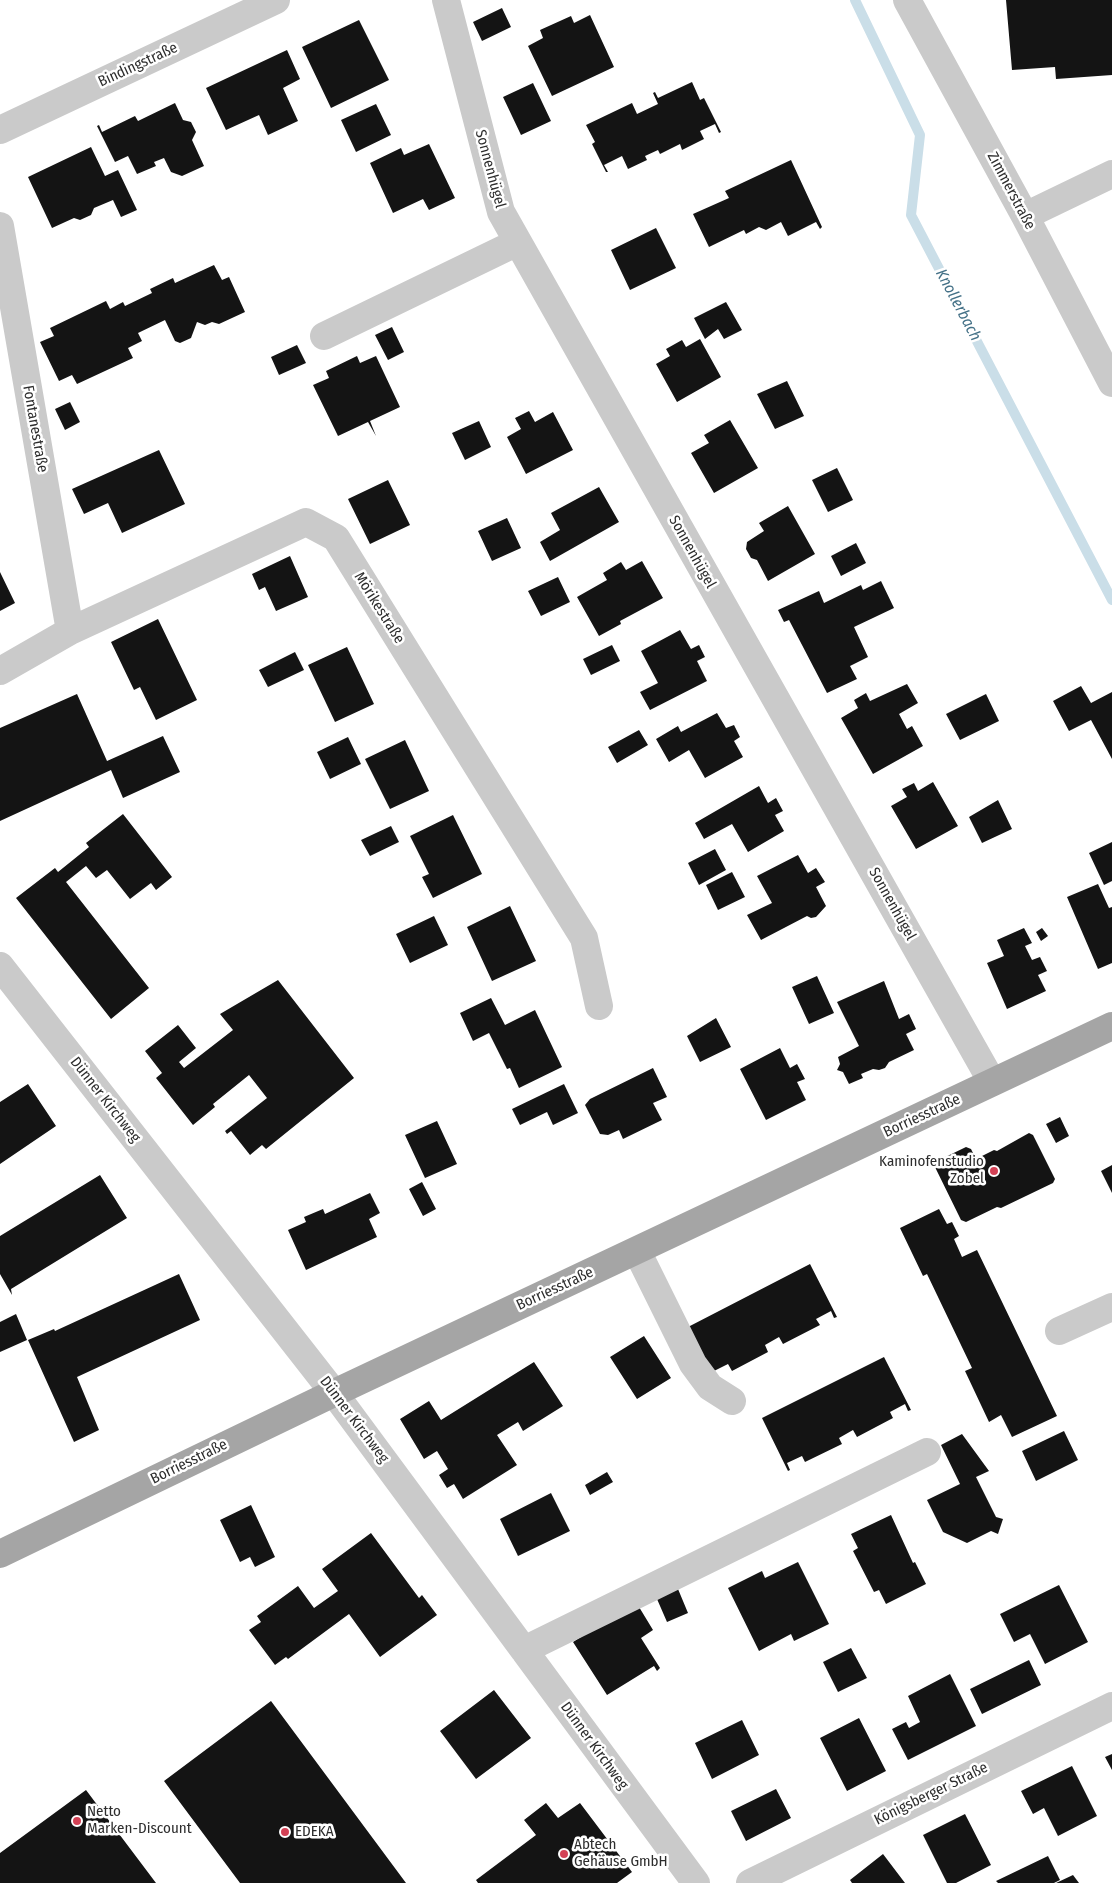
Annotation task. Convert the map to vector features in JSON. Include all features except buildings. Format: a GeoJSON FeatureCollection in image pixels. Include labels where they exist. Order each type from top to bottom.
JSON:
{"type":"FeatureCollection","features":[{"type":"Feature","properties":{"kind":"main road","name":"Borriesstraße"},"geometry":{"type":"LineString","coordinates":[[0,1554],[334,1393],[1112,1026]]}},
{"type":"Feature","properties":{"kind":"street","name":"Bindingstraße"},"geometry":{"type":"LineString","coordinates":[[0,130],[276,0]]}},
{"type":"Feature","properties":{"kind":"street","name":"Sonnenhügel"},"geometry":{"type":"LineString","coordinates":[[446,0],[501,212],[992,1082]]}},
{"type":"Feature","properties":{"kind":"street","name":"Zimmerstraße"},"geometry":{"type":"LineString","coordinates":[[907,0],[1025,216],[1112,383]]}},
{"type":"Feature","properties":{"kind":"street"},"geometry":{"type":"LineString","coordinates":[[1025,216],[1112,174]]}},
{"type":"Feature","properties":{"kind":"street","name":"Fontanestraße"},"geometry":{"type":"LineString","coordinates":[[0,226],[70,631]]}},
{"type":"Feature","properties":{"kind":"street"},"geometry":{"type":"LineString","coordinates":[[324,336],[518,242]]}},
{"type":"Feature","properties":{"kind":"street","name":"Mörikestraße"},"geometry":{"type":"LineString","coordinates":[[0,671],[70,631],[306,522],[336,538],[584,938],[600,1006]]}},
{"type":"Feature","properties":{"kind":"street","name":"Dünner Kirchweg"},"geometry":{"type":"LineString","coordinates":[[0,966],[334,1393],[696,1883]]}},
{"type":"Feature","properties":{"kind":"street"},"geometry":{"type":"LineString","coordinates":[[637,1251],[693,1364],[710,1387],[732,1402]]}},
{"type":"Feature","properties":{"kind":"street"},"geometry":{"type":"LineString","coordinates":[[1059,1331],[1112,1307]]}},
{"type":"Feature","properties":{"kind":"street"},"geometry":{"type":"LineString","coordinates":[[524,1650],[927,1452]]}},
{"type":"Feature","properties":{"kind":"street","name":"Königsberger Straße"},"geometry":{"type":"LineString","coordinates":[[750,1883],[1112,1706]]}},
{"type":"Feature","properties":{"kind":"waterway","name":"Knollerbach"},"geometry":{"type":"LineString","coordinates":[[855,0],[920,135],[911,215],[1112,600]]}},
{"type":"Feature","properties":{"kind":"place","name":"Kaminofenstudio Zobel"},"geometry":{"type":"Point","coordinates":[994,1171]}},
{"type":"Feature","properties":{"kind":"place","name":"Netto Marken-Discount"},"geometry":{"type":"Point","coordinates":[77,1821]}},
{"type":"Feature","properties":{"kind":"place","name":"EDEKA"},"geometry":{"type":"Point","coordinates":[285,1832]}},
{"type":"Feature","properties":{"kind":"place","name":"Abtech Gehäuse GmbH"},"geometry":{"type":"Point","coordinates":[564,1854]}}]}
